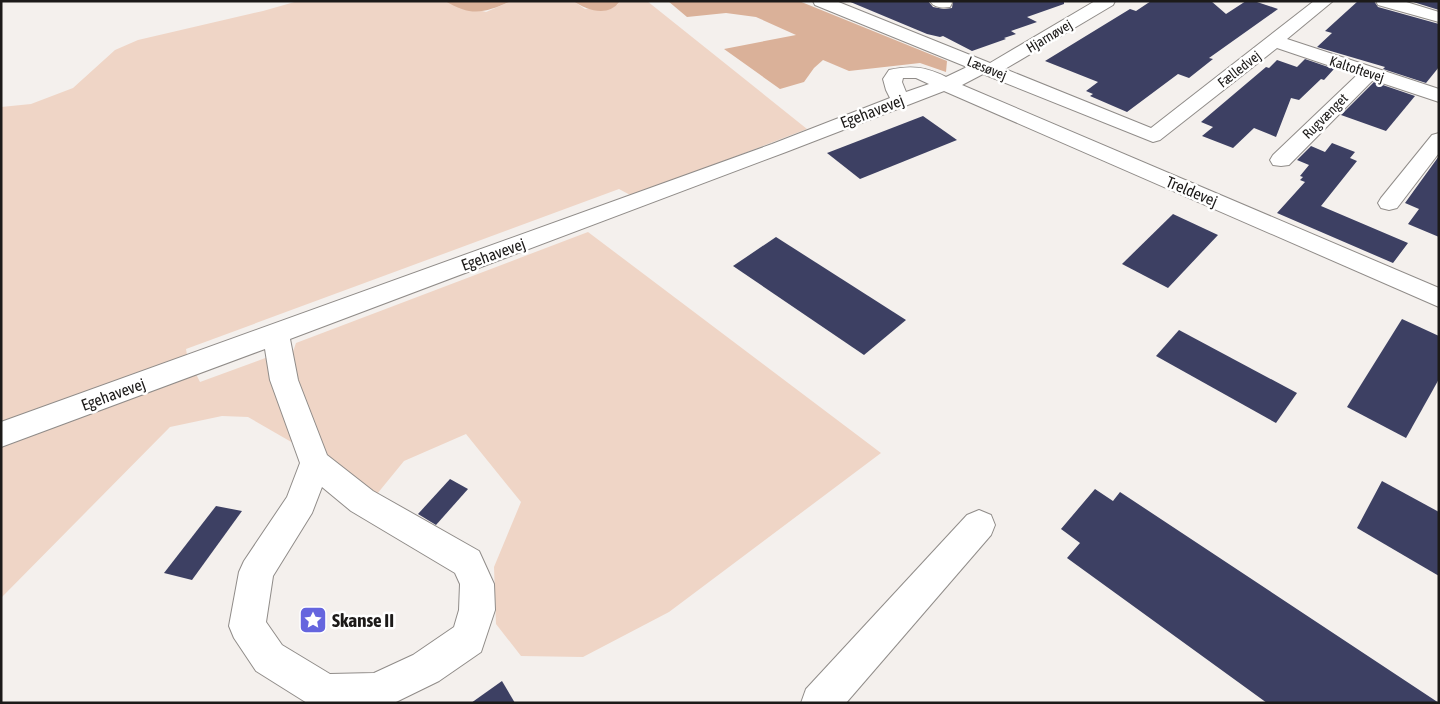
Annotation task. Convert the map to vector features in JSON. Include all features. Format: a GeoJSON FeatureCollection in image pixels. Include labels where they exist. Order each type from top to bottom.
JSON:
{"type":"FeatureCollection","features":[{"type":"Feature","properties":{"kind":"street","name":"Læsøvej"},"geometry":{"type":"LineString","coordinates":[[821,1],[1154,136]]}},
{"type":"Feature","properties":{"kind":"street","name":"Hjarnøvej"},"geometry":{"type":"LineString","coordinates":[[987,68],[1107,1]]}},
{"type":"Feature","properties":{"kind":"street"},"geometry":{"type":"LineString","coordinates":[[1384,1],[1439,17]]}},
{"type":"Feature","properties":{"kind":"street","name":"Fælledvej"},"geometry":{"type":"LineString","coordinates":[[1154,136],[1274,41],[1317,3]]}},
{"type":"Feature","properties":{"kind":"street","name":"Kaltoftevej"},"geometry":{"type":"LineString","coordinates":[[1274,41],[1439,96]]}},
{"type":"Feature","properties":{"kind":"street","name":"Egehavevej"},"geometry":{"type":"LineString","coordinates":[[1,435],[779,148],[987,68]]}},
{"type":"Feature","properties":{"kind":"street","name":"Rugvænget"},"geometry":{"type":"LineString","coordinates":[[1281,160],[1369,73]]}},
{"type":"Feature","properties":{"kind":"street","name":"Treldevej"},"geometry":{"type":"LineString","coordinates":[[944,84],[1439,298]]}},
{"type":"Feature","properties":{"kind":"street"},"geometry":{"type":"LineString","coordinates":[[1389,203],[1439,139]]}},
{"type":"Feature","properties":{"kind":"street"},"geometry":{"type":"LineString","coordinates":[[276,334],[284,380],[315,463],[362,502],[467,562],[477,584],[477,610],[468,639],[426,668],[375,692],[326,693],[269,658],[247,626],[256,572],[300,503],[315,463]]}},
{"type":"Feature","properties":{"kind":"street"},"geometry":{"type":"LineString","coordinates":[[820,703],[978,525]]}},
{"type":"Feature","properties":{"kind":"shaded area"},"geometry":{"type":"Polygon","coordinates":[[[298,1],[445,1],[486,12],[512,1],[573,1],[585,9],[617,5],[620,1],[647,1],[807,129],[632,196],[619,189],[186,349],[188,360],[1,428],[1,107],[31,104],[73,88],[115,50],[138,40],[298,1]]]}},
{"type":"Feature","properties":{"kind":"shaded area"},"geometry":{"type":"Polygon","coordinates":[[[445,1],[512,1],[478,12],[454,6],[445,1]]]}},
{"type":"Feature","properties":{"kind":"shaded area"},"geometry":{"type":"Polygon","coordinates":[[[573,1],[620,1],[610,9],[597,11],[573,1]]]}},
{"type":"Feature","properties":{"kind":"shaded area"},"geometry":{"type":"Polygon","coordinates":[[[668,1],[799,1],[947,61],[946,72],[920,63],[849,71],[823,60],[814,68],[804,82],[780,89],[724,49],[796,35],[756,17],[726,13],[687,17],[668,1]]]}},
{"type":"Feature","properties":{"kind":"shaded area"},"geometry":{"type":"Polygon","coordinates":[[[588,232],[881,453],[669,612],[583,657],[521,656],[496,624],[494,567],[521,502],[466,434],[404,461],[377,494],[324,457],[289,363],[296,343],[588,232]]]}},
{"type":"Feature","properties":{"kind":"shaded area"},"geometry":{"type":"Polygon","coordinates":[[[268,357],[300,447],[248,417],[222,416],[170,427],[1,598],[1,445],[195,372],[200,382],[268,357]]]}},
{"type":"Feature","properties":{"kind":"building"},"geometry":{"type":"Polygon","coordinates":[[[848,1],[928,1],[933,7],[944,9],[952,8],[953,1],[1064,1],[1064,4],[1027,17],[1037,22],[1011,31],[1016,34],[1004,38],[1006,39],[972,51],[943,36],[927,34],[848,1]]]}},
{"type":"Feature","properties":{"kind":"building"},"geometry":{"type":"Polygon","coordinates":[[[1151,1],[1211,1],[1226,14],[1246,1],[1254,1],[1278,9],[1209,58],[1213,59],[1189,78],[1178,74],[1127,112],[1090,96],[1093,94],[1086,91],[1098,82],[1045,61],[1130,9],[1136,11],[1151,1]]]}},
{"type":"Feature","properties":{"kind":"building"},"geometry":{"type":"Polygon","coordinates":[[[1358,1],[1374,1],[1378,7],[1439,24],[1439,67],[1426,83],[1383,69],[1385,67],[1317,47],[1332,33],[1325,31],[1358,1]]]}},
{"type":"Feature","properties":{"kind":"building"},"geometry":{"type":"Polygon","coordinates":[[[1410,1],[1439,1],[1439,10],[1410,1]]]}},
{"type":"Feature","properties":{"kind":"building"},"geometry":{"type":"Polygon","coordinates":[[[1305,59],[1334,69],[1324,80],[1321,79],[1299,100],[1291,98],[1276,137],[1254,128],[1233,148],[1202,136],[1213,127],[1201,122],[1266,67],[1269,68],[1277,60],[1297,67],[1305,59]]]}},
{"type":"Feature","properties":{"kind":"building"},"geometry":{"type":"Polygon","coordinates":[[[1374,82],[1415,96],[1386,131],[1341,115],[1374,82]]]}},
{"type":"Feature","properties":{"kind":"building"},"geometry":{"type":"Polygon","coordinates":[[[923,116],[957,140],[860,179],[827,153],[923,116]]]}},
{"type":"Feature","properties":{"kind":"building"},"geometry":{"type":"Polygon","coordinates":[[[1332,143],[1355,152],[1350,158],[1357,161],[1321,206],[1408,243],[1393,263],[1277,213],[1305,182],[1300,180],[1303,177],[1300,176],[1309,165],[1297,160],[1311,146],[1325,152],[1332,143]]]}},
{"type":"Feature","properties":{"kind":"building"},"geometry":{"type":"Polygon","coordinates":[[[1439,156],[1439,237],[1408,224],[1419,209],[1405,203],[1439,156]]]}},
{"type":"Feature","properties":{"kind":"building"},"geometry":{"type":"Polygon","coordinates":[[[1173,214],[1218,235],[1168,288],[1122,264],[1173,214]]]}},
{"type":"Feature","properties":{"kind":"building"},"geometry":{"type":"Polygon","coordinates":[[[776,237],[906,320],[864,355],[733,266],[776,237]]]}},
{"type":"Feature","properties":{"kind":"building"},"geometry":{"type":"Polygon","coordinates":[[[1402,319],[1439,336],[1439,379],[1406,438],[1347,407],[1402,319]]]}},
{"type":"Feature","properties":{"kind":"building"},"geometry":{"type":"Polygon","coordinates":[[[1179,330],[1297,393],[1276,423],[1156,356],[1179,330]]]}},
{"type":"Feature","properties":{"kind":"building"},"geometry":{"type":"Polygon","coordinates":[[[450,479],[468,489],[436,525],[418,514],[450,479]]]}},
{"type":"Feature","properties":{"kind":"building"},"geometry":{"type":"Polygon","coordinates":[[[1382,481],[1439,512],[1439,576],[1357,528],[1382,481]]]}},
{"type":"Feature","properties":{"kind":"building"},"geometry":{"type":"Polygon","coordinates":[[[1095,489],[1113,501],[1120,492],[1439,703],[1267,703],[1067,558],[1080,543],[1061,529],[1095,489]]]}},
{"type":"Feature","properties":{"kind":"building"},"geometry":{"type":"Polygon","coordinates":[[[216,506],[242,511],[192,580],[164,573],[216,506]]]}},
{"type":"Feature","properties":{"kind":"building"},"geometry":{"type":"Polygon","coordinates":[[[502,681],[515,703],[471,703],[502,681]]]}},
{"type":"Feature","properties":{"kind":"place","name":"Skanse II"},"geometry":{"type":"Point","coordinates":[313,620]}}]}
